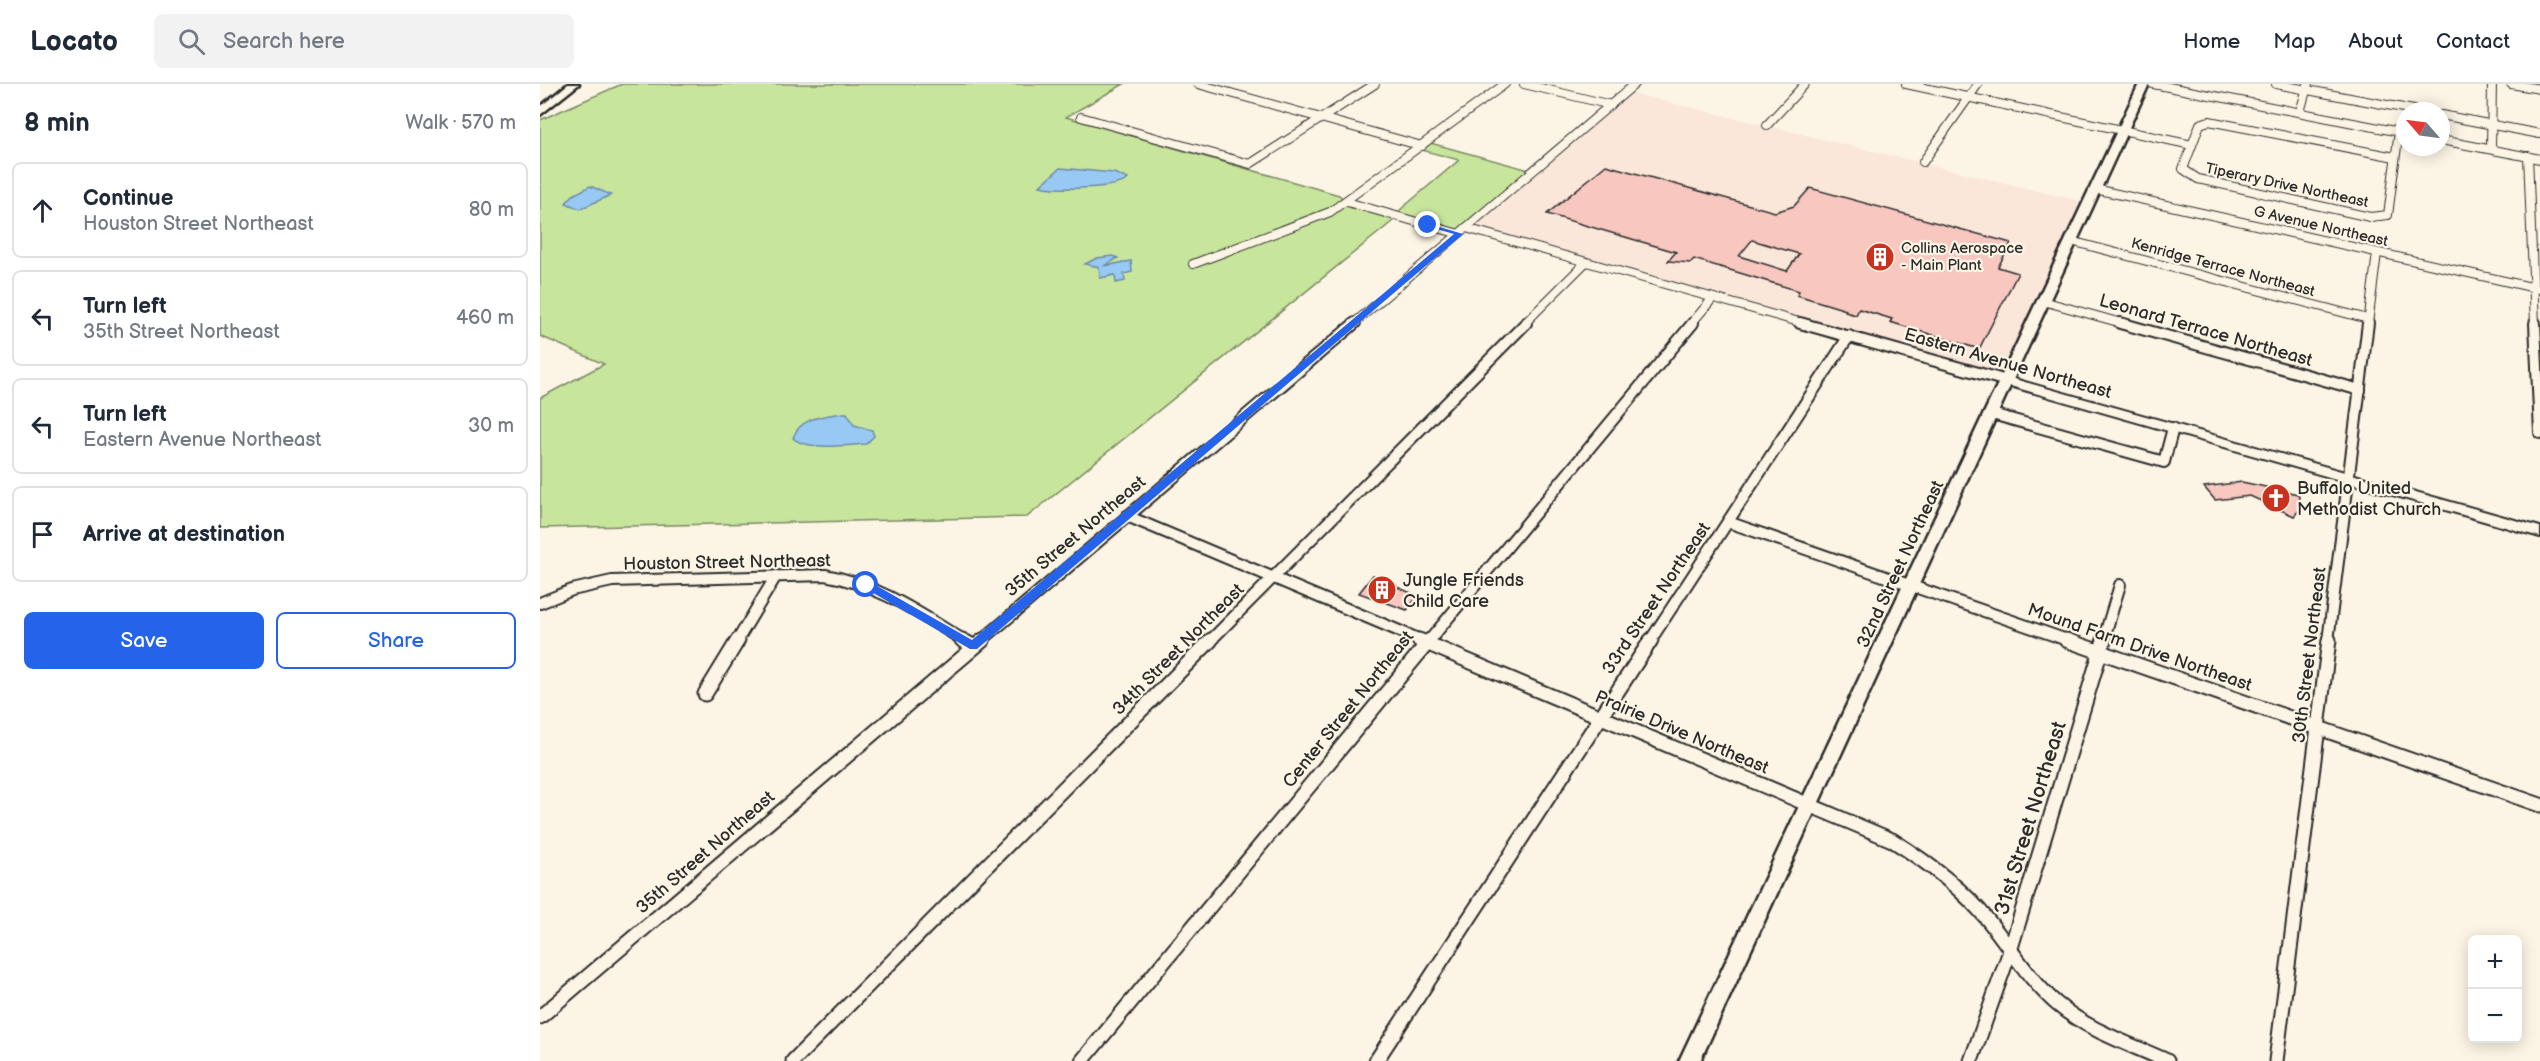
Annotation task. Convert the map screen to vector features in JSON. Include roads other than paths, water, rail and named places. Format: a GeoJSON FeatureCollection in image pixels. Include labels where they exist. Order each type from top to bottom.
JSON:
{"type":"FeatureCollection","features":[{"type":"Feature","properties":{"kind":"main road"},"geometry":{"type":"LineString","coordinates":[[540,112],[574,84]]}},
{"type":"Feature","properties":{"kind":"main road","name":"32nd Street Northeast"},"geometry":{"type":"LineString","coordinates":[[1689,1061],[2144,84]]}},
{"type":"Feature","properties":{"kind":"street"},"geometry":{"type":"LineString","coordinates":[[1198,84],[1321,120],[1422,146]]}},
{"type":"Feature","properties":{"kind":"street"},"geometry":{"type":"LineString","coordinates":[[1082,117],[1250,164],[1260,160],[1375,84]]}},
{"type":"Feature","properties":{"kind":"street"},"geometry":{"type":"LineString","coordinates":[[1194,264],[1300,226],[1347,202],[1504,84]]}},
{"type":"Feature","properties":{"kind":"street"},"geometry":{"type":"LineString","coordinates":[[1524,84],[1611,105]]}},
{"type":"Feature","properties":{"kind":"street","name":"35th Street Northeast"},"geometry":{"type":"LineString","coordinates":[[540,1017],[1635,84]]}},
{"type":"Feature","properties":{"kind":"street"},"geometry":{"type":"LineString","coordinates":[[1767,125],[1805,84]]}},
{"type":"Feature","properties":{"kind":"street"},"geometry":{"type":"LineString","coordinates":[[1906,84],[2192,145],[2200,124],[2210,121],[2395,157],[2396,153]]}},
{"type":"Feature","properties":{"kind":"street"},"geometry":{"type":"LineString","coordinates":[[1923,162],[1978,84]]}},
{"type":"Feature","properties":{"kind":"street"},"geometry":{"type":"LineString","coordinates":[[2153,84],[2396,131]]}},
{"type":"Feature","properties":{"kind":"street"},"geometry":{"type":"LineString","coordinates":[[2276,84],[2307,87],[2396,106]]}},
{"type":"Feature","properties":{"kind":"street"},"geometry":{"type":"LineString","coordinates":[[2491,149],[2492,84]]}},
{"type":"Feature","properties":{"kind":"street"},"geometry":{"type":"LineString","coordinates":[[2511,84],[2540,89]]}},
{"type":"Feature","properties":{"kind":"street"},"geometry":{"type":"LineString","coordinates":[[2300,112],[2307,87]]}},
{"type":"Feature","properties":{"kind":"street"},"geometry":{"type":"LineString","coordinates":[[2450,117],[2540,134]]}},
{"type":"Feature","properties":{"kind":"street"},"geometry":{"type":"LineString","coordinates":[[2450,142],[2540,159]]}},
{"type":"Feature","properties":{"kind":"street","name":"Tiperary Drive Northeast"},"geometry":{"type":"LineString","coordinates":[[2192,145],[2183,169],[2186,173],[2221,184],[2370,217],[2388,215],[2395,157]]}},
{"type":"Feature","properties":{"kind":"street"},"geometry":{"type":"LineString","coordinates":[[2528,156],[2537,288],[2540,433]]}},
{"type":"Feature","properties":{"kind":"street","name":"G Avenue Northeast"},"geometry":{"type":"LineString","coordinates":[[2095,189],[2537,288]]}},
{"type":"Feature","properties":{"kind":"street","name":"Eastern Avenue Northeast"},"geometry":{"type":"LineString","coordinates":[[1347,202],[1586,262],[2540,532]]}},
{"type":"Feature","properties":{"kind":"street","name":"Kenridge Terrace Northeast"},"geometry":{"type":"LineString","coordinates":[[2071,241],[2368,319]]}},
{"type":"Feature","properties":{"kind":"street","name":"30th Street Northeast"},"geometry":{"type":"LineString","coordinates":[[2276,1061],[2377,253]]}},
{"type":"Feature","properties":{"kind":"street","name":"34th Street Northeast"},"geometry":{"type":"LineString","coordinates":[[794,1061],[1586,262]]}},
{"type":"Feature","properties":{"kind":"street","name":"Center Street Northeast"},"geometry":{"type":"LineString","coordinates":[[1082,1061],[1713,298]]}},
{"type":"Feature","properties":{"kind":"street","name":"Leonard Terrace Northeast"},"geometry":{"type":"LineString","coordinates":[[2043,302],[2360,390]]}},
{"type":"Feature","properties":{"kind":"street","name":"33rd Street Northeast"},"geometry":{"type":"LineString","coordinates":[[1376,1061],[1849,336]]}},
{"type":"Feature","properties":{"kind":"street"},"geometry":{"type":"LineString","coordinates":[[1992,414],[2164,462],[2173,428]]}},
{"type":"Feature","properties":{"kind":"street","name":"Prairie Drive Northeast"},"geometry":{"type":"LineString","coordinates":[[1127,516],[1892,840],[1924,859],[1965,895],[2032,980],[2059,1006],[2086,1024],[2167,1061]]}},
{"type":"Feature","properties":{"kind":"street","name":"Mound Farm Drive Northeast"},"geometry":{"type":"LineString","coordinates":[[1728,522],[2540,805]]}},
{"type":"Feature","properties":{"kind":"street"},"geometry":{"type":"LineString","coordinates":[[705,694],[776,576]]}},
{"type":"Feature","properties":{"kind":"street","name":"Houston Street Northeast"},"geometry":{"type":"LineString","coordinates":[[540,603],[572,591],[612,581],[776,576],[846,577],[866,585],[973,646]]}},
{"type":"Feature","properties":{"kind":"street","name":"31st Street Northeast"},"geometry":{"type":"LineString","coordinates":[[1971,1061],[2010,951],[2120,585]]}},
{"type":"Feature","properties":{"kind":"water"},"geometry":{"type":"Polygon","coordinates":[[[1060,168],[1114,173],[1128,179],[1100,187],[1040,186],[1060,168]]]}},
{"type":"Feature","properties":{"kind":"water"},"geometry":{"type":"Polygon","coordinates":[[[590,186],[611,195],[580,209],[566,203],[573,195],[590,186]]]}},
{"type":"Feature","properties":{"kind":"water"},"geometry":{"type":"Polygon","coordinates":[[[1113,256],[1118,258],[1104,266],[1131,261],[1132,272],[1124,274],[1125,281],[1116,283],[1115,275],[1100,278],[1099,267],[1085,264],[1097,258],[1113,256]]]}},
{"type":"Feature","properties":{"kind":"water"},"geometry":{"type":"Polygon","coordinates":[[[847,413],[854,425],[872,430],[874,436],[866,444],[818,446],[808,445],[793,438],[796,431],[807,422],[847,413]]]}},
{"type":"Feature","properties":{"kind":"place","name":"Collins Aerospace - Main Plant"},"geometry":{"type":"Point","coordinates":[1880,257]}},
{"type":"Feature","properties":{"kind":"place","name":"Buffalo United Methodist Church"},"geometry":{"type":"Point","coordinates":[2276,498]}},
{"type":"Feature","properties":{"kind":"place","name":"Jungle Friends Child Care"},"geometry":{"type":"Point","coordinates":[1382,590]}}]}
